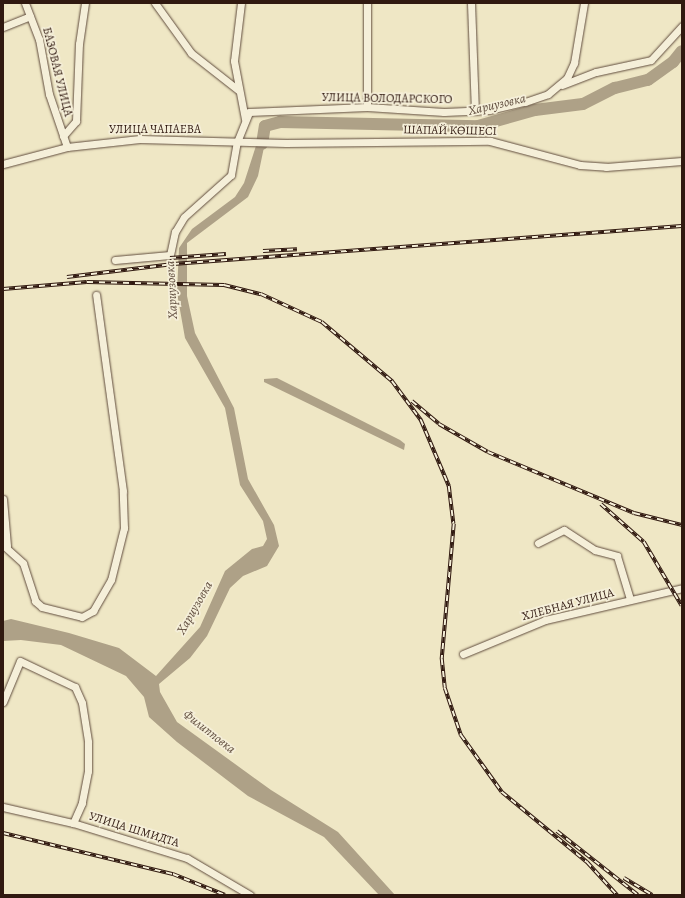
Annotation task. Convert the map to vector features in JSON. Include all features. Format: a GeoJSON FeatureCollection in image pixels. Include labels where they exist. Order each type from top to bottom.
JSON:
{"type":"FeatureCollection","features":[{"type":"Feature","properties":{"kind":"street","name":"БАЗОВАЯ УЛИЦА"},"geometry":{"type":"LineString","coordinates":[[25,3],[67,146]]}},
{"type":"Feature","properties":{"kind":"street"},"geometry":{"type":"LineString","coordinates":[[63,136],[76,121],[79,44],[85,3]]}},
{"type":"Feature","properties":{"kind":"street"},"geometry":{"type":"LineString","coordinates":[[155,3],[191,53],[238,90]]}},
{"type":"Feature","properties":{"kind":"street"},"geometry":{"type":"LineString","coordinates":[[116,260],[170,255],[175,232],[184,217],[231,175],[237,142],[244,119],[238,90],[234,42],[242,3]]}},
{"type":"Feature","properties":{"kind":"street"},"geometry":{"type":"LineString","coordinates":[[367,3],[367,107]]}},
{"type":"Feature","properties":{"kind":"street"},"geometry":{"type":"LineString","coordinates":[[471,3],[475,111]]}},
{"type":"Feature","properties":{"kind":"street"},"geometry":{"type":"LineString","coordinates":[[559,86],[574,64],[584,3]]}},
{"type":"Feature","properties":{"kind":"street"},"geometry":{"type":"LineString","coordinates":[[3,27],[30,16]]}},
{"type":"Feature","properties":{"kind":"street","name":"УЛИЦА ВОЛОДАРСКОГО"},"geometry":{"type":"LineString","coordinates":[[244,119],[253,110],[367,107],[475,111],[519,104],[559,86],[596,72],[651,60],[682,26]]}},
{"type":"Feature","properties":{"kind":"street","name":"УЛИЦА ЧАПАЕВА"},"geometry":{"type":"LineString","coordinates":[[3,164],[67,146],[140,139],[286,143]]}},
{"type":"Feature","properties":{"kind":"street","name":"ШАПАЙ КӨШЕСІ"},"geometry":{"type":"LineString","coordinates":[[286,143],[490,140],[580,165],[606,167],[682,161]]}},
{"type":"Feature","properties":{"kind":"street"},"geometry":{"type":"LineString","coordinates":[[3,499],[5,546],[23,563],[35,601],[42,607],[82,617],[93,611],[111,580],[124,528],[123,498],[96,295]]}},
{"type":"Feature","properties":{"kind":"street"},"geometry":{"type":"LineString","coordinates":[[538,543],[564,530],[595,550],[617,556],[630,599]]}},
{"type":"Feature","properties":{"kind":"street","name":"ХЛЕБНАЯ УЛИЦА"},"geometry":{"type":"LineString","coordinates":[[462,654],[545,620],[682,588]]}},
{"type":"Feature","properties":{"kind":"street"},"geometry":{"type":"LineString","coordinates":[[3,702],[20,662],[49,672],[75,687],[82,703],[88,742],[88,771],[82,803],[73,823]]}},
{"type":"Feature","properties":{"kind":"street","name":"УЛИЦА ШМИДТА"},"geometry":{"type":"LineString","coordinates":[[3,807],[73,823],[187,858],[250,895]]}},
{"type":"Feature","properties":{"kind":"shaded area"},"geometry":{"type":"Polygon","coordinates":[[[262,127],[268,128],[258,176],[248,197],[187,243],[187,296],[195,333],[234,408],[248,479],[274,525],[279,546],[267,566],[243,576],[230,588],[207,636],[190,658],[159,684],[160,692],[177,722],[271,790],[338,832],[395,895],[379,895],[324,837],[248,796],[177,742],[149,717],[144,697],[126,676],[61,645],[21,640],[3,641],[3,621],[11,619],[69,633],[119,648],[156,676],[200,627],[225,571],[252,549],[263,546],[267,539],[263,521],[240,485],[225,408],[185,338],[177,293],[179,248],[192,229],[235,197],[244,183],[262,127]]]}},
{"type":"Feature","properties":{"kind":"shaded area"},"geometry":{"type":"Polygon","coordinates":[[[277,378],[400,440],[405,444],[404,450],[264,382],[264,379],[277,378]]]}},
{"type":"Feature","properties":{"kind":"waterway","name":"Хариузовка"},"geometry":{"type":"LineString","coordinates":[[262,144],[265,126],[280,122],[478,126],[535,110],[583,104],[615,88],[648,80],[673,62],[682,51]]}},
{"type":"Feature","properties":{"kind":"railway"},"geometry":{"type":"LineString","coordinates":[[67,277],[173,264],[682,226]]}},
{"type":"Feature","properties":{"kind":"railway"},"geometry":{"type":"LineString","coordinates":[[263,251],[297,249]]}},
{"type":"Feature","properties":{"kind":"railway"},"geometry":{"type":"LineString","coordinates":[[170,258],[226,254]]}},
{"type":"Feature","properties":{"kind":"railway"},"geometry":{"type":"LineString","coordinates":[[3,289],[87,282],[224,285],[261,294],[322,322],[392,381],[421,420],[449,486],[454,524],[442,659],[445,688],[461,735],[502,792],[587,862],[617,895]]}},
{"type":"Feature","properties":{"kind":"railway"},"geometry":{"type":"LineString","coordinates":[[412,401],[439,424],[488,452],[634,513],[682,525]]}},
{"type":"Feature","properties":{"kind":"railway"},"geometry":{"type":"LineString","coordinates":[[601,504],[644,542],[682,606]]}},
{"type":"Feature","properties":{"kind":"railway"},"geometry":{"type":"LineString","coordinates":[[557,831],[638,895]]}},
{"type":"Feature","properties":{"kind":"railway"},"geometry":{"type":"LineString","coordinates":[[3,833],[173,874],[225,895]]}},
{"type":"Feature","properties":{"kind":"railway"},"geometry":{"type":"LineString","coordinates":[[624,878],[652,895]]}},
{"type":"Feature","properties":{"kind":"water label","name":"Филипповка"},"geometry":{"type":"Point","coordinates":[209,732]}}]}
